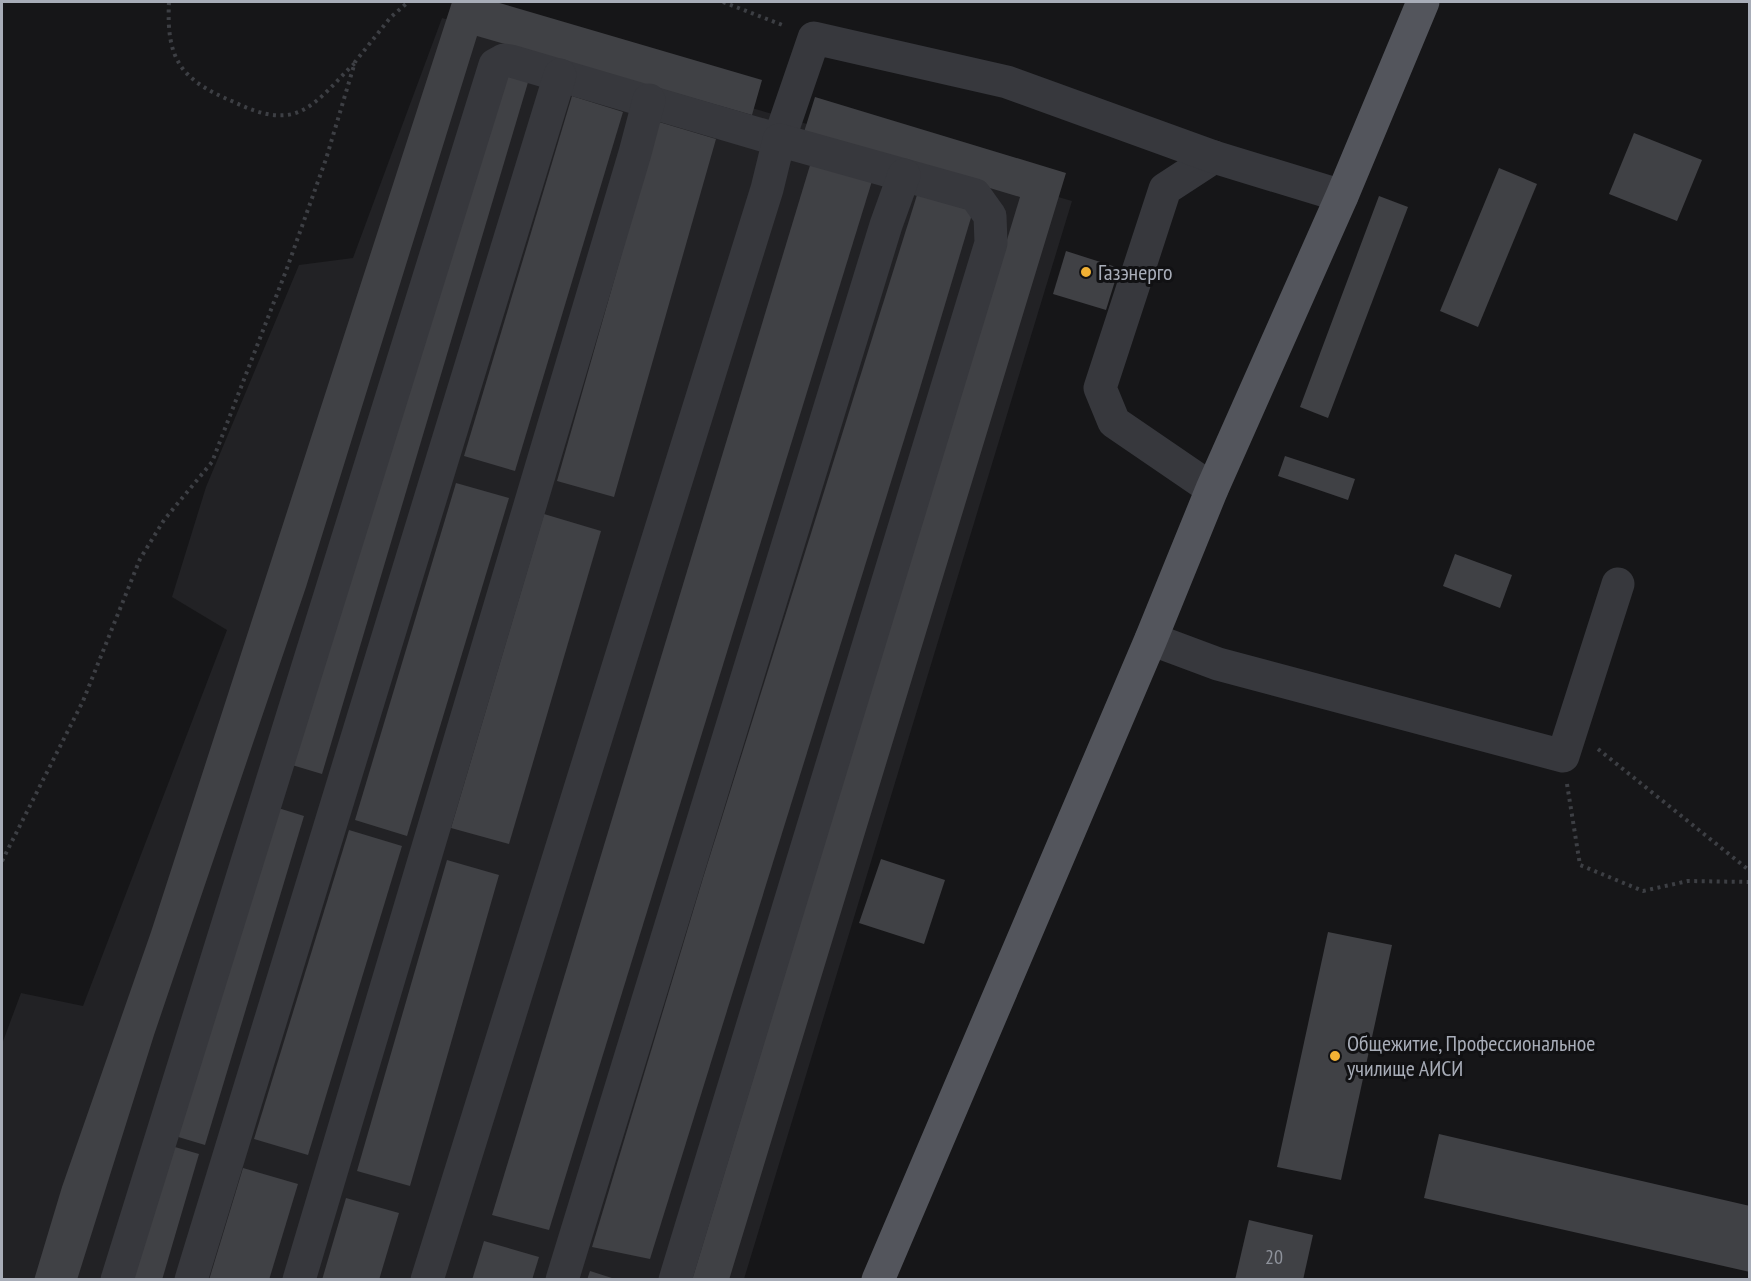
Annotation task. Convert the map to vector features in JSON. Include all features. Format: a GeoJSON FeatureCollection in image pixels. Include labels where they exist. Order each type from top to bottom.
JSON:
{"type":"FeatureCollection","features":[{"type":"Feature","properties":{"kind":"main road"},"geometry":{"type":"LineString","coordinates":[[878,1280],[1151,639],[1212,489],[1342,196],[1423,2]]}},
{"type":"Feature","properties":{"kind":"lane"},"geometry":{"type":"LineString","coordinates":[[427,1280],[760,212],[779,140],[814,38],[1007,82],[1214,157],[1342,196]]}},
{"type":"Feature","properties":{"kind":"lane"},"geometry":{"type":"LineString","coordinates":[[117,1280],[492,70],[495,65],[504,60],[975,195],[990,216],[991,243],[675,1280]]}},
{"type":"Feature","properties":{"kind":"lane"},"geometry":{"type":"LineString","coordinates":[[191,1280],[560,75]]}},
{"type":"Feature","properties":{"kind":"lane"},"geometry":{"type":"LineString","coordinates":[[300,1280],[632,164],[649,100]]}},
{"type":"Feature","properties":{"kind":"lane"},"geometry":{"type":"LineString","coordinates":[[1212,489],[1114,422],[1100,388],[1165,189],[1214,157]]}},
{"type":"Feature","properties":{"kind":"lane"},"geometry":{"type":"LineString","coordinates":[[562,1280],[886,225],[904,175]]}},
{"type":"Feature","properties":{"kind":"lane"},"geometry":{"type":"LineString","coordinates":[[1151,639],[1218,664],[1567,742],[1618,584]]}},
{"type":"Feature","properties":{"kind":"path"},"geometry":{"type":"LineString","coordinates":[[169,2],[168,26],[175,56],[188,77],[208,92],[261,114],[288,115],[308,107],[355,62],[390,18],[408,2]]}},
{"type":"Feature","properties":{"kind":"path"},"geometry":{"type":"LineString","coordinates":[[723,2],[814,38]]}},
{"type":"Feature","properties":{"kind":"path"},"geometry":{"type":"LineString","coordinates":[[2,861],[83,701],[140,560],[164,520],[212,462],[290,260],[326,159],[355,62]]}},
{"type":"Feature","properties":{"kind":"path"},"geometry":{"type":"LineString","coordinates":[[1567,742],[1749,871]]}},
{"type":"Feature","properties":{"kind":"path"},"geometry":{"type":"LineString","coordinates":[[1567,742],[1580,865],[1643,891],[1688,881],[1749,882]]}},
{"type":"Feature","properties":{"kind":"shaded area"},"geometry":{"type":"Polygon","coordinates":[[[442,18],[1072,201],[744,1279],[2,1279],[2,1044],[21,993],[83,1006],[227,630],[172,597],[206,487],[299,265],[353,258],[442,18]]]}},
{"type":"Feature","properties":{"kind":"building"},"geometry":{"type":"Polygon","coordinates":[[[452,2],[496,2],[762,80],[752,115],[477,36],[306,587],[154,1035],[77,1280],[34,1280],[62,1187],[151,932],[452,2]]]}},
{"type":"Feature","properties":{"kind":"building"},"geometry":{"type":"Polygon","coordinates":[[[499,70],[529,79],[322,774],[292,765],[499,70]]]}},
{"type":"Feature","properties":{"kind":"building"},"geometry":{"type":"Polygon","coordinates":[[[572,96],[623,112],[515,471],[464,456],[572,96]]]}},
{"type":"Feature","properties":{"kind":"building"},"geometry":{"type":"Polygon","coordinates":[[[815,97],[1066,173],[729,1280],[692,1280],[1020,197],[804,132],[815,97]]]}},
{"type":"Feature","properties":{"kind":"building"},"geometry":{"type":"Polygon","coordinates":[[[659,122],[716,139],[614,497],[557,481],[659,122]]]}},
{"type":"Feature","properties":{"kind":"building"},"geometry":{"type":"Polygon","coordinates":[[[1634,133],[1702,160],[1677,221],[1609,194],[1634,133]]]}},
{"type":"Feature","properties":{"kind":"building"},"geometry":{"type":"Polygon","coordinates":[[[811,162],[872,181],[549,1230],[492,1215],[811,162]]]}},
{"type":"Feature","properties":{"kind":"building"},"geometry":{"type":"Polygon","coordinates":[[[1499,168],[1537,184],[1478,327],[1440,311],[1499,168]]]}},
{"type":"Feature","properties":{"kind":"building"},"geometry":{"type":"Polygon","coordinates":[[[917,195],[973,211],[917,398],[650,1259],[592,1247],[703,878],[917,195]]]}},
{"type":"Feature","properties":{"kind":"building"},"geometry":{"type":"Polygon","coordinates":[[[1379,196],[1408,207],[1328,418],[1300,407],[1379,196]]]}},
{"type":"Feature","properties":{"kind":"building"},"geometry":{"type":"Polygon","coordinates":[[[1066,251],[1119,268],[1106,310],[1053,294],[1066,251]]]}},
{"type":"Feature","properties":{"kind":"building"},"geometry":{"type":"Polygon","coordinates":[[[1285,456],[1355,479],[1348,500],[1278,476],[1285,456]]]}},
{"type":"Feature","properties":{"kind":"building"},"geometry":{"type":"Polygon","coordinates":[[[456,483],[509,498],[407,836],[355,820],[456,483]]]}},
{"type":"Feature","properties":{"kind":"building"},"geometry":{"type":"Polygon","coordinates":[[[544,514],[601,531],[509,844],[451,828],[544,514]]]}},
{"type":"Feature","properties":{"kind":"building"},"geometry":{"type":"Polygon","coordinates":[[[1455,554],[1512,575],[1500,608],[1443,586],[1455,554]]]}},
{"type":"Feature","properties":{"kind":"building"},"geometry":{"type":"Polygon","coordinates":[[[275,807],[304,816],[205,1145],[175,1136],[275,807]]]}},
{"type":"Feature","properties":{"kind":"building"},"geometry":{"type":"Polygon","coordinates":[[[349,830],[402,846],[308,1155],[254,1139],[349,830]]]}},
{"type":"Feature","properties":{"kind":"building"},"geometry":{"type":"Polygon","coordinates":[[[881,859],[945,880],[924,944],[859,923],[881,859]]]}},
{"type":"Feature","properties":{"kind":"building"},"geometry":{"type":"Polygon","coordinates":[[[447,860],[499,875],[410,1186],[357,1171],[447,860]]]}},
{"type":"Feature","properties":{"kind":"building","name":"Общежитие, Профессиональное училище АИСИ"},"geometry":{"type":"Polygon","coordinates":[[[1328,932],[1392,945],[1341,1180],[1277,1167],[1328,932]]]}},
{"type":"Feature","properties":{"kind":"building"},"geometry":{"type":"Polygon","coordinates":[[[1439,1134],[1750,1206],[1750,1272],[1424,1198],[1439,1134]]]}},
{"type":"Feature","properties":{"kind":"building"},"geometry":{"type":"Polygon","coordinates":[[[168,1145],[199,1154],[162,1280],[129,1280],[168,1145]]]}},
{"type":"Feature","properties":{"kind":"building"},"geometry":{"type":"Polygon","coordinates":[[[243,1168],[298,1184],[269,1280],[209,1280],[243,1168]]]}},
{"type":"Feature","properties":{"kind":"building"},"geometry":{"type":"Polygon","coordinates":[[[346,1198],[399,1213],[379,1280],[322,1280],[346,1198]]]}},
{"type":"Feature","properties":{"kind":"building"},"geometry":{"type":"Polygon","coordinates":[[[1249,1220],[1313,1235],[1303,1280],[1235,1280],[1249,1220]]]}},
{"type":"Feature","properties":{"kind":"building"},"geometry":{"type":"Polygon","coordinates":[[[484,1241],[539,1257],[532,1280],[472,1280],[484,1241]]]}},
{"type":"Feature","properties":{"kind":"building"},"geometry":{"type":"Polygon","coordinates":[[[590,1271],[615,1279],[615,1280],[587,1280],[590,1271]]]}},
{"type":"Feature","properties":{"kind":"place","name":"Газэнерго"},"geometry":{"type":"Point","coordinates":[1086,272]}},
{"type":"Feature","properties":{"kind":"place","name":"Общежитие, Профессиональное училище АИСИ"},"geometry":{"type":"Point","coordinates":[1335,1056]}}]}
